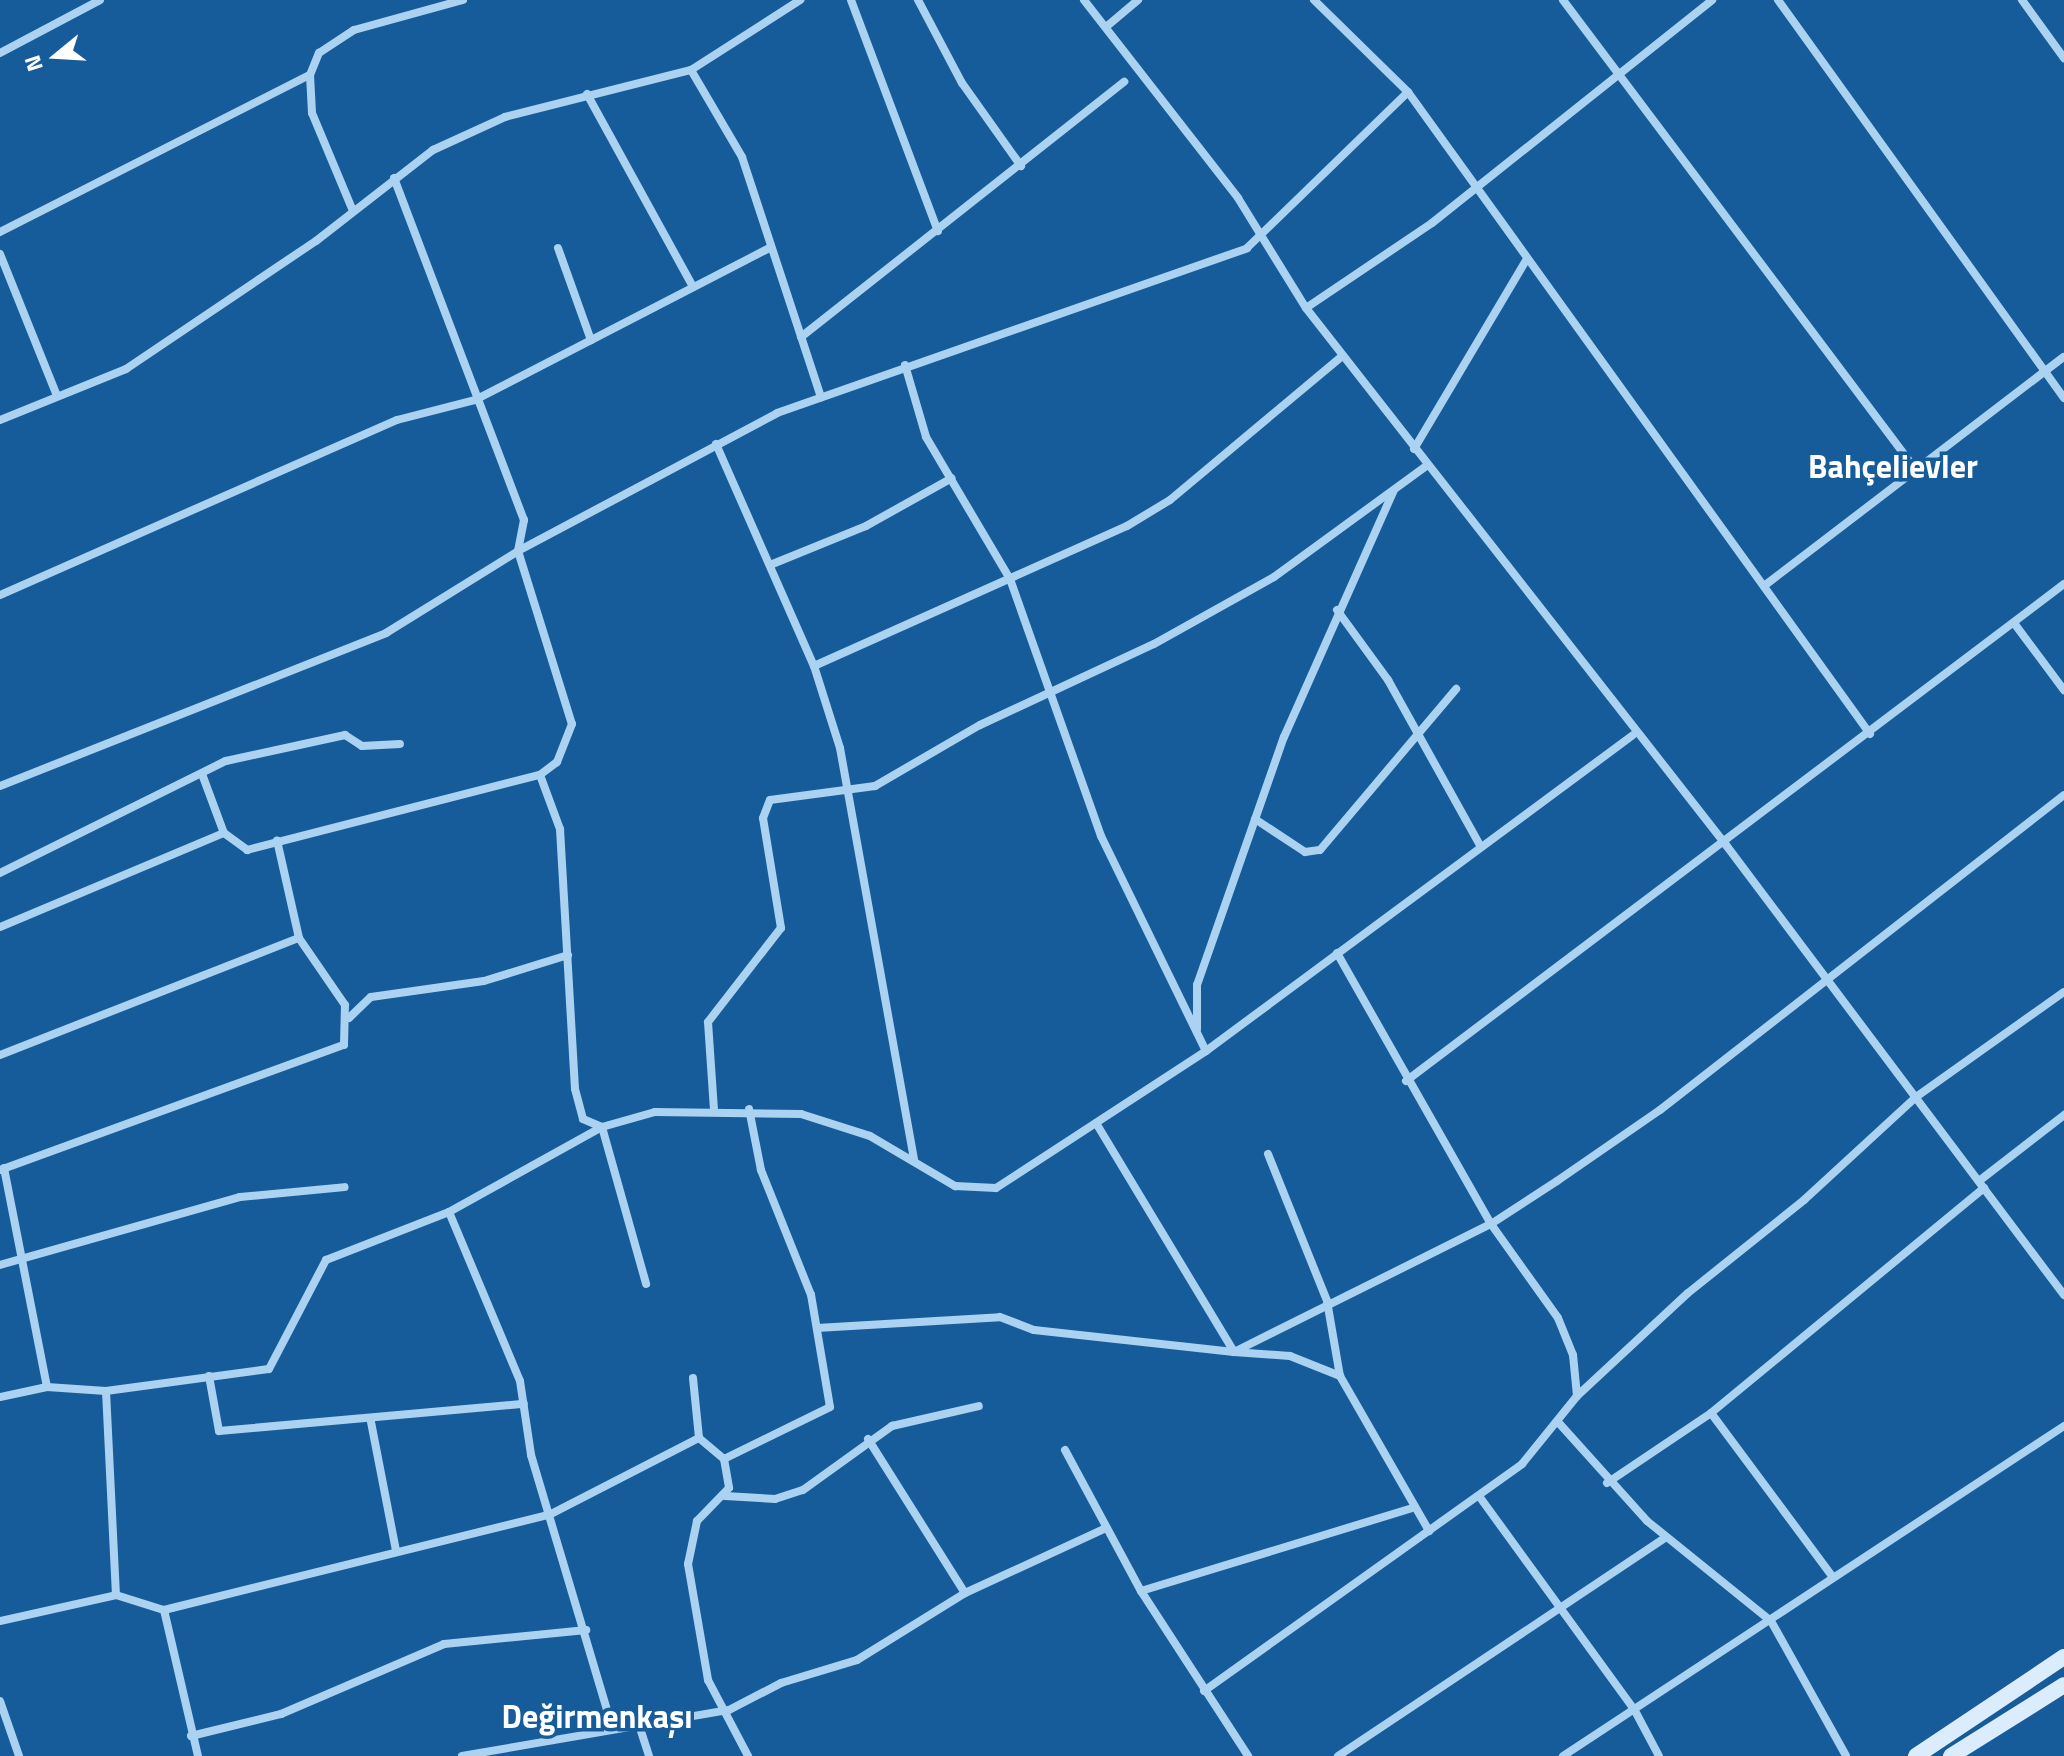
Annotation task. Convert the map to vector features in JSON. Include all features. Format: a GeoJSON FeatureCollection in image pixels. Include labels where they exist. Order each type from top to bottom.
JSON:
{"type":"FeatureCollection","features":[{"type":"Feature","properties":{"kind":"main road"},"geometry":{"type":"LineString","coordinates":[[1916,1756],[2064,1657]]}},
{"type":"Feature","properties":{"kind":"main road"},"geometry":{"type":"LineString","coordinates":[[1951,1756],[1969,1750],[2064,1685]]}},
{"type":"Feature","properties":{"kind":"street"},"geometry":{"type":"LineString","coordinates":[[0,53],[88,3],[100,0]]}},
{"type":"Feature","properties":{"kind":"street"},"geometry":{"type":"LineString","coordinates":[[0,232],[310,75],[331,40],[463,0]]}},
{"type":"Feature","properties":{"kind":"street"},"geometry":{"type":"LineString","coordinates":[[0,420],[126,369],[353,211],[433,150],[505,117],[691,70],[800,0]]}},
{"type":"Feature","properties":{"kind":"street"},"geometry":{"type":"LineString","coordinates":[[851,0],[938,231]]}},
{"type":"Feature","properties":{"kind":"street"},"geometry":{"type":"LineString","coordinates":[[918,0],[962,83],[1021,166]]}},
{"type":"Feature","properties":{"kind":"street"},"geometry":{"type":"LineString","coordinates":[[1084,0],[1263,238],[1306,308],[1342,356],[1633,735],[1726,845],[2064,1295]]}},
{"type":"Feature","properties":{"kind":"street"},"geometry":{"type":"LineString","coordinates":[[1106,27],[1138,0]]}},
{"type":"Feature","properties":{"kind":"street"},"geometry":{"type":"LineString","coordinates":[[1314,0],[1408,92],[1870,734]]}},
{"type":"Feature","properties":{"kind":"street"},"geometry":{"type":"LineString","coordinates":[[1563,0],[1620,71],[1916,470]]}},
{"type":"Feature","properties":{"kind":"street"},"geometry":{"type":"LineString","coordinates":[[1306,308],[1475,188],[1712,0]]}},
{"type":"Feature","properties":{"kind":"street"},"geometry":{"type":"LineString","coordinates":[[1778,0],[2064,398]]}},
{"type":"Feature","properties":{"kind":"street"},"geometry":{"type":"LineString","coordinates":[[2022,0],[2064,58]]}},
{"type":"Feature","properties":{"kind":"street"},"geometry":{"type":"LineString","coordinates":[[691,70],[742,157],[768,249],[821,397]]}},
{"type":"Feature","properties":{"kind":"street"},"geometry":{"type":"LineString","coordinates":[[310,75],[322,148],[353,211]]}},
{"type":"Feature","properties":{"kind":"street"},"geometry":{"type":"LineString","coordinates":[[801,337],[1124,82]]}},
{"type":"Feature","properties":{"kind":"street"},"geometry":{"type":"LineString","coordinates":[[0,786],[386,633],[518,551],[716,444],[821,397],[905,365],[1228,257],[1263,238],[1408,92]]}},
{"type":"Feature","properties":{"kind":"street"},"geometry":{"type":"LineString","coordinates":[[587,94],[693,287]]}},
{"type":"Feature","properties":{"kind":"street"},"geometry":{"type":"LineString","coordinates":[[202,774],[224,833],[247,850],[540,775],[557,762],[572,724],[518,551],[524,520],[475,400],[394,178]]}},
{"type":"Feature","properties":{"kind":"street"},"geometry":{"type":"LineString","coordinates":[[558,248],[591,340]]}},
{"type":"Feature","properties":{"kind":"street"},"geometry":{"type":"LineString","coordinates":[[0,595],[397,420],[475,400],[768,249]]}},
{"type":"Feature","properties":{"kind":"street"},"geometry":{"type":"LineString","coordinates":[[0,254],[57,396]]}},
{"type":"Feature","properties":{"kind":"street"},"geometry":{"type":"LineString","coordinates":[[1414,449],[1527,259]]}},
{"type":"Feature","properties":{"kind":"street"},"geometry":{"type":"LineString","coordinates":[[814,666],[1010,579],[1170,500],[1342,356]]}},
{"type":"Feature","properties":{"kind":"street"},"geometry":{"type":"LineString","coordinates":[[1764,586],[2064,357]]}},
{"type":"Feature","properties":{"kind":"street"},"geometry":{"type":"LineString","coordinates":[[905,365],[926,437],[1010,579],[1101,836],[1206,1051]]}},
{"type":"Feature","properties":{"kind":"street"},"geometry":{"type":"LineString","coordinates":[[716,444],[814,666],[846,789],[914,1159]]}},
{"type":"Feature","properties":{"kind":"street"},"geometry":{"type":"LineString","coordinates":[[714,1110],[708,1022],[781,928],[764,808],[783,795],[875,786],[1049,691],[1154,644],[1274,577],[1426,466]]}},
{"type":"Feature","properties":{"kind":"street"},"geometry":{"type":"LineString","coordinates":[[770,565],[866,526],[952,478]]}},
{"type":"Feature","properties":{"kind":"street"},"geometry":{"type":"LineString","coordinates":[[1197,1034],[1197,985],[1255,819],[1337,610],[1395,489]]}},
{"type":"Feature","properties":{"kind":"street"},"geometry":{"type":"LineString","coordinates":[[1406,1081],[1726,845],[2064,584]]}},
{"type":"Feature","properties":{"kind":"street"},"geometry":{"type":"LineString","coordinates":[[1337,610],[1416,731],[1481,847]]}},
{"type":"Feature","properties":{"kind":"street"},"geometry":{"type":"LineString","coordinates":[[2014,623],[2064,690]]}},
{"type":"Feature","properties":{"kind":"street"},"geometry":{"type":"LineString","coordinates":[[1255,819],[1305,852],[1320,850],[1416,731],[1456,689]]}},
{"type":"Feature","properties":{"kind":"street"},"geometry":{"type":"LineString","coordinates":[[0,873],[226,761],[345,735],[362,746],[400,744]]}},
{"type":"Feature","properties":{"kind":"street"},"geometry":{"type":"LineString","coordinates":[[0,1397],[47,1387],[106,1391],[269,1369],[326,1260],[449,1212],[602,1127],[655,1112],[749,1109],[801,1114],[914,1159],[977,1193],[1096,1123],[1206,1051],[1633,735]]}},
{"type":"Feature","properties":{"kind":"street"},"geometry":{"type":"LineString","coordinates":[[540,775],[560,829],[575,1089],[583,1119],[602,1127]]}},
{"type":"Feature","properties":{"kind":"street"},"geometry":{"type":"LineString","coordinates":[[1234,1352],[1327,1301],[1491,1224],[1660,1110],[2064,795]]}},
{"type":"Feature","properties":{"kind":"street"},"geometry":{"type":"LineString","coordinates":[[0,927],[224,833]]}},
{"type":"Feature","properties":{"kind":"street"},"geometry":{"type":"LineString","coordinates":[[277,840],[299,938],[349,1018]]}},
{"type":"Feature","properties":{"kind":"street"},"geometry":{"type":"LineString","coordinates":[[0,1055],[299,938]]}},
{"type":"Feature","properties":{"kind":"street"},"geometry":{"type":"LineString","coordinates":[[1337,953],[1406,1081],[1491,1224],[1558,1318],[1573,1355],[1577,1396]]}},
{"type":"Feature","properties":{"kind":"street"},"geometry":{"type":"LineString","coordinates":[[47,1387],[26,1254],[2,1169],[334,1052],[344,1045],[349,1018],[371,997],[484,981],[568,955]]}},
{"type":"Feature","properties":{"kind":"street"},"geometry":{"type":"LineString","coordinates":[[1204,1691],[1543,1447],[1577,1396],[1916,1097],[2064,992]]}},
{"type":"Feature","properties":{"kind":"street"},"geometry":{"type":"LineString","coordinates":[[724,1459],[830,1407],[811,1295],[761,1170],[749,1109]]}},
{"type":"Feature","properties":{"kind":"street"},"geometry":{"type":"LineString","coordinates":[[1607,1483],[1711,1413],[2064,1115]]}},
{"type":"Feature","properties":{"kind":"street"},"geometry":{"type":"LineString","coordinates":[[1096,1123],[1234,1352]]}},
{"type":"Feature","properties":{"kind":"street"},"geometry":{"type":"LineString","coordinates":[[602,1127],[646,1284]]}},
{"type":"Feature","properties":{"kind":"street"},"geometry":{"type":"LineString","coordinates":[[1268,1154],[1327,1301],[1340,1376],[1412,1508],[1429,1531]]}},
{"type":"Feature","properties":{"kind":"street"},"geometry":{"type":"LineString","coordinates":[[0,1265],[26,1254],[240,1197],[345,1187]]}},
{"type":"Feature","properties":{"kind":"street"},"geometry":{"type":"LineString","coordinates":[[449,1212],[513,1359],[549,1515],[586,1630],[612,1727]]}},
{"type":"Feature","properties":{"kind":"street"},"geometry":{"type":"LineString","coordinates":[[817,1328],[1000,1317],[1034,1330],[1290,1356],[1340,1376]]}},
{"type":"Feature","properties":{"kind":"street"},"geometry":{"type":"LineString","coordinates":[[209,1376],[219,1431],[371,1422],[524,1404]]}},
{"type":"Feature","properties":{"kind":"street"},"geometry":{"type":"LineString","coordinates":[[693,1378],[699,1438],[724,1459],[725,1496]]}},
{"type":"Feature","properties":{"kind":"street"},"geometry":{"type":"LineString","coordinates":[[106,1391],[116,1595]]}},
{"type":"Feature","properties":{"kind":"street"},"geometry":{"type":"LineString","coordinates":[[748,1756],[729,1710],[708,1680],[688,1564],[697,1521],[725,1496],[775,1499],[803,1490],[868,1439],[892,1426],[979,1406]]}},
{"type":"Feature","properties":{"kind":"street"},"geometry":{"type":"LineString","coordinates":[[1711,1413],[1833,1577]]}},
{"type":"Feature","properties":{"kind":"street"},"geometry":{"type":"LineString","coordinates":[[371,1422],[396,1551]]}},
{"type":"Feature","properties":{"kind":"street"},"geometry":{"type":"LineString","coordinates":[[1558,1422],[1607,1483],[1665,1538],[1771,1621],[1846,1756]]}},
{"type":"Feature","properties":{"kind":"street"},"geometry":{"type":"LineString","coordinates":[[1563,1756],[2064,1426]]}},
{"type":"Feature","properties":{"kind":"street"},"geometry":{"type":"LineString","coordinates":[[0,1621],[116,1595],[164,1610],[549,1515],[699,1438]]}},
{"type":"Feature","properties":{"kind":"street"},"geometry":{"type":"LineString","coordinates":[[868,1439],[965,1593]]}},
{"type":"Feature","properties":{"kind":"street"},"geometry":{"type":"LineString","coordinates":[[1065,1450],[1141,1591],[1248,1756]]}},
{"type":"Feature","properties":{"kind":"street"},"geometry":{"type":"LineString","coordinates":[[1479,1496],[1634,1709],[1659,1756]]}},
{"type":"Feature","properties":{"kind":"street"},"geometry":{"type":"LineString","coordinates":[[1141,1591],[1412,1508]]}},
{"type":"Feature","properties":{"kind":"street"},"geometry":{"type":"LineString","coordinates":[[462,1756],[612,1727],[729,1710],[781,1683],[857,1660],[965,1593],[1106,1528]]}},
{"type":"Feature","properties":{"kind":"street"},"geometry":{"type":"LineString","coordinates":[[1338,1756],[1556,1604],[1665,1538]]}},
{"type":"Feature","properties":{"kind":"street"},"geometry":{"type":"LineString","coordinates":[[164,1610],[198,1756]]}},
{"type":"Feature","properties":{"kind":"street"},"geometry":{"type":"LineString","coordinates":[[191,1736],[281,1714],[444,1644],[586,1630]]}},
{"type":"Feature","properties":{"kind":"street"},"geometry":{"type":"LineString","coordinates":[[0,1701],[4,1724],[19,1756]]}},
{"type":"Feature","properties":{"kind":"street"},"geometry":{"type":"LineString","coordinates":[[639,1725],[649,1756]]}},
{"type":"Feature","properties":{"kind":"district","name":"Bahçelievler"},"geometry":{"type":"Point","coordinates":[1893,466]}},
{"type":"Feature","properties":{"kind":"district","name":"Değirmenkaşı"},"geometry":{"type":"Point","coordinates":[597,1716]}}]}
